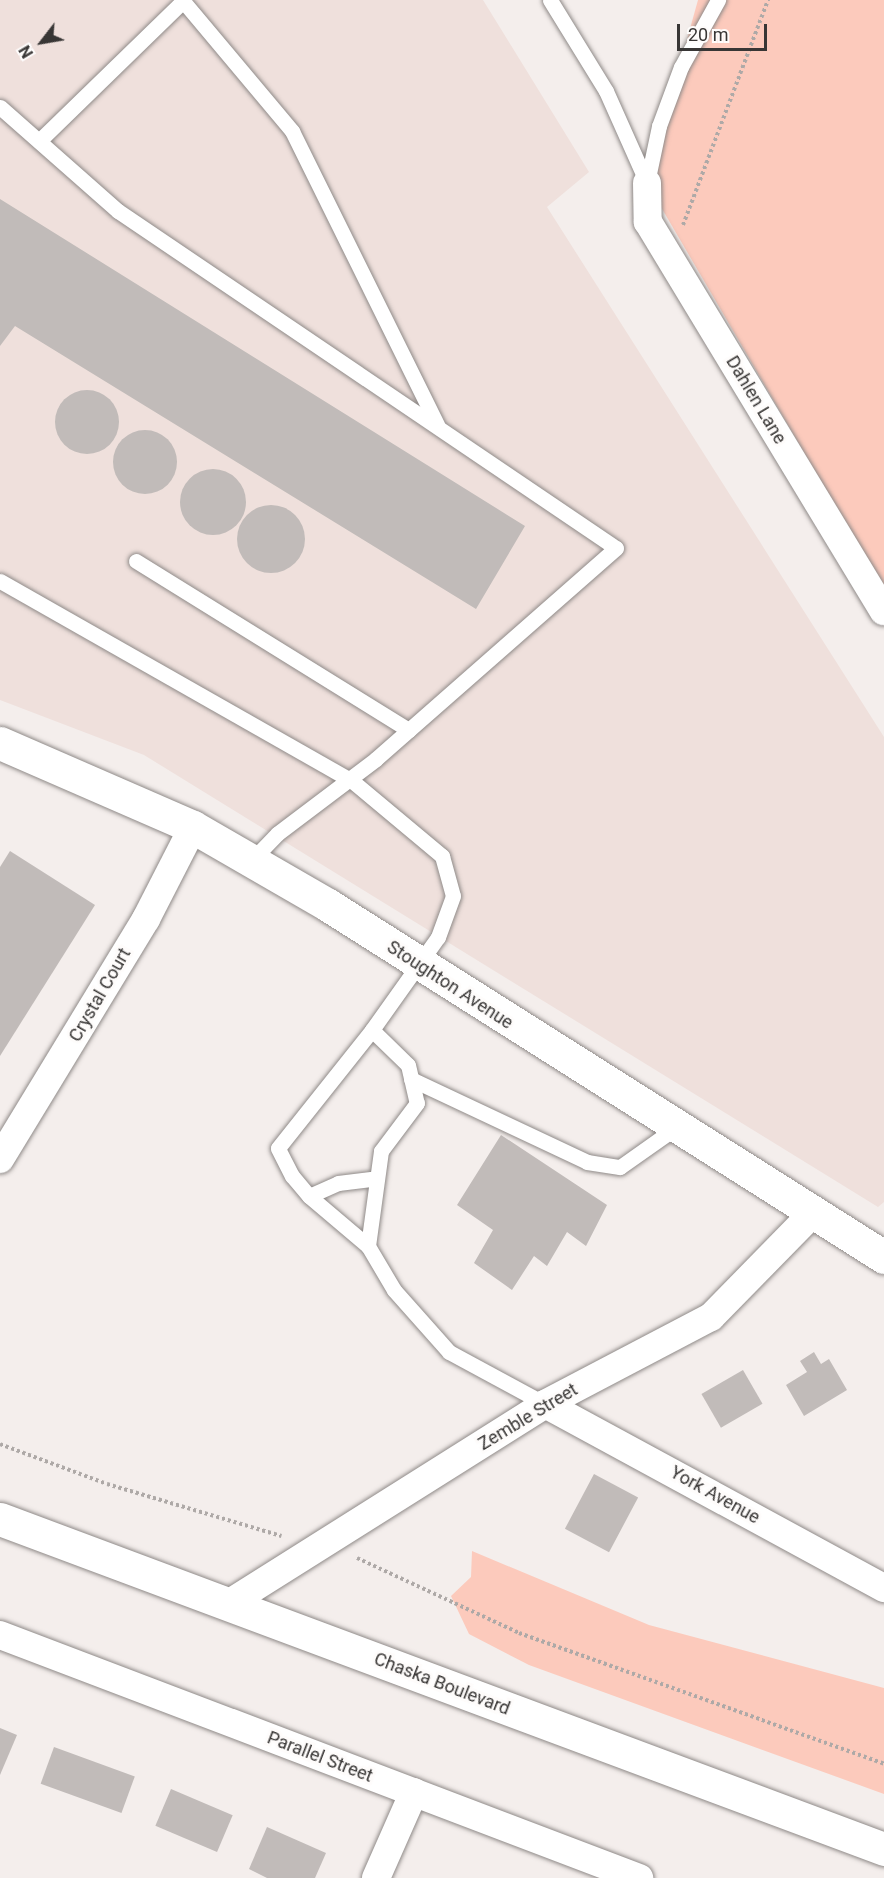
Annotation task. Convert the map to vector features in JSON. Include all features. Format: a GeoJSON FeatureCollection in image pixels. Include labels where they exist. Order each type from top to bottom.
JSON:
{"type":"FeatureCollection","features":[{"type":"Feature","properties":{"kind":"street","name":"Dahlen Lane"},"geometry":{"type":"LineString","coordinates":[[647,183],[648,222],[884,610]]}},
{"type":"Feature","properties":{"kind":"street","name":"Stoughton Avenue"},"geometry":{"type":"LineString","coordinates":[[0,743],[193,827],[884,1257]]}},
{"type":"Feature","properties":{"kind":"street","name":"Crystal Court"},"geometry":{"type":"LineString","coordinates":[[0,1159],[146,919],[193,827]]}},
{"type":"Feature","properties":{"kind":"street","name":"Zemble Street"},"geometry":{"type":"LineString","coordinates":[[228,1604],[545,1404],[711,1317],[812,1214]]}},
{"type":"Feature","properties":{"kind":"street","name":"York Avenue"},"geometry":{"type":"LineString","coordinates":[[545,1404],[884,1588]]}},
{"type":"Feature","properties":{"kind":"street","name":"Chaska Boulevard"},"geometry":{"type":"LineString","coordinates":[[0,1519],[884,1849]]}},
{"type":"Feature","properties":{"kind":"street","name":"Parallel Street"},"geometry":{"type":"LineString","coordinates":[[0,1635],[639,1878]]}},
{"type":"Feature","properties":{"kind":"street"},"geometry":{"type":"LineString","coordinates":[[376,1878],[414,1792]]}},
{"type":"Feature","properties":{"kind":"lane"},"geometry":{"type":"LineString","coordinates":[[39,141],[183,0],[292,131],[439,428]]}},
{"type":"Feature","properties":{"kind":"lane"},"geometry":{"type":"LineString","coordinates":[[550,0],[606,91],[647,183]]}},
{"type":"Feature","properties":{"kind":"lane"},"geometry":{"type":"LineString","coordinates":[[647,183],[659,126],[681,67],[718,0]]}},
{"type":"Feature","properties":{"kind":"lane"},"geometry":{"type":"LineString","coordinates":[[0,106],[118,211],[616,548],[351,780],[277,834],[251,861]]}},
{"type":"Feature","properties":{"kind":"lane"},"geometry":{"type":"LineString","coordinates":[[136,561],[409,730]]}},
{"type":"Feature","properties":{"kind":"lane"},"geometry":{"type":"LineString","coordinates":[[0,581],[351,780],[442,856],[453,897],[438,937],[372,1030],[278,1148],[292,1176],[309,1196],[368,1246],[394,1290],[449,1352],[545,1404]]}},
{"type":"Feature","properties":{"kind":"lane"},"geometry":{"type":"LineString","coordinates":[[368,1246],[381,1151],[417,1103],[408,1065],[372,1030]]}},
{"type":"Feature","properties":{"kind":"lane"},"geometry":{"type":"LineString","coordinates":[[411,1079],[587,1162],[620,1167],[675,1128]]}},
{"type":"Feature","properties":{"kind":"lane"},"geometry":{"type":"LineString","coordinates":[[309,1196],[338,1183],[377,1178]]}},
{"type":"Feature","properties":{"kind":"path"},"geometry":{"type":"LineString","coordinates":[[670,260],[768,0]]}},
{"type":"Feature","properties":{"kind":"path"},"geometry":{"type":"LineString","coordinates":[[0,1444],[107,1484],[366,1561],[519,1633],[884,1764]]}},
{"type":"Feature","properties":{"kind":"shaded area"},"geometry":{"type":"Polygon","coordinates":[[[0,0],[483,0],[589,172],[547,207],[884,737],[884,1202],[878,1207],[144,755],[0,700],[0,0]]]}},
{"type":"Feature","properties":{"kind":"shaded area"},"geometry":{"type":"Polygon","coordinates":[[[698,0],[884,0],[884,590],[647,183],[698,0]]]}},
{"type":"Feature","properties":{"kind":"shaded area"},"geometry":{"type":"Polygon","coordinates":[[[472,1551],[649,1625],[884,1688],[884,1794],[529,1665],[469,1634],[451,1596],[471,1577],[472,1551]]]}},
{"type":"Feature","properties":{"kind":"building"},"geometry":{"type":"Polygon","coordinates":[[[0,199],[525,526],[476,609],[15,326],[0,346],[0,199]]]}},
{"type":"Feature","properties":{"kind":"building"},"geometry":{"type":"Polygon","coordinates":[[[81,390],[93,390],[110,399],[117,410],[119,422],[117,434],[110,445],[93,454],[81,454],[69,449],[60,440],[55,428],[55,416],[60,404],[69,395],[81,390]]]}},
{"type":"Feature","properties":{"kind":"building"},"geometry":{"type":"Polygon","coordinates":[[[145,430],[163,436],[171,444],[177,462],[171,480],[163,488],[145,494],[127,488],[119,480],[113,462],[119,444],[127,436],[145,430]]]}},
{"type":"Feature","properties":{"kind":"building"},"geometry":{"type":"Polygon","coordinates":[[[213,469],[225,472],[236,479],[243,490],[246,502],[243,514],[236,525],[225,532],[213,535],[201,532],[190,525],[183,514],[180,502],[183,490],[190,479],[201,472],[213,469]]]}},
{"type":"Feature","properties":{"kind":"building"},"geometry":{"type":"Polygon","coordinates":[[[271,505],[284,508],[295,515],[302,526],[305,539],[302,552],[295,563],[284,570],[271,573],[258,570],[247,563],[240,552],[237,539],[240,526],[247,515],[258,508],[271,505]]]}},
{"type":"Feature","properties":{"kind":"building"},"geometry":{"type":"Polygon","coordinates":[[[10,851],[95,905],[0,1056],[0,867],[10,851]]]}},
{"type":"Feature","properties":{"kind":"building"},"geometry":{"type":"Polygon","coordinates":[[[501,1135],[607,1205],[586,1246],[567,1232],[547,1266],[534,1256],[512,1290],[474,1263],[493,1230],[457,1205],[501,1135]]]}},
{"type":"Feature","properties":{"kind":"building"},"geometry":{"type":"Polygon","coordinates":[[[814,1352],[821,1364],[829,1359],[847,1390],[804,1416],[786,1385],[807,1372],[800,1361],[814,1352]]]}},
{"type":"Feature","properties":{"kind":"building"},"geometry":{"type":"Polygon","coordinates":[[[743,1370],[763,1404],[721,1428],[701,1394],[743,1370]]]}},
{"type":"Feature","properties":{"kind":"building"},"geometry":{"type":"Polygon","coordinates":[[[594,1474],[638,1497],[609,1552],[565,1529],[594,1474]]]}},
{"type":"Feature","properties":{"kind":"building"},"geometry":{"type":"Polygon","coordinates":[[[0,1728],[17,1735],[0,1775],[0,1728]]]}},
{"type":"Feature","properties":{"kind":"building"},"geometry":{"type":"Polygon","coordinates":[[[54,1747],[135,1776],[121,1813],[41,1784],[54,1747]]]}},
{"type":"Feature","properties":{"kind":"building"},"geometry":{"type":"Polygon","coordinates":[[[171,1789],[233,1815],[217,1852],[155,1826],[171,1789]]]}},
{"type":"Feature","properties":{"kind":"building"},"geometry":{"type":"Polygon","coordinates":[[[267,1827],[326,1853],[315,1878],[267,1878],[249,1869],[267,1827]]]}}]}
